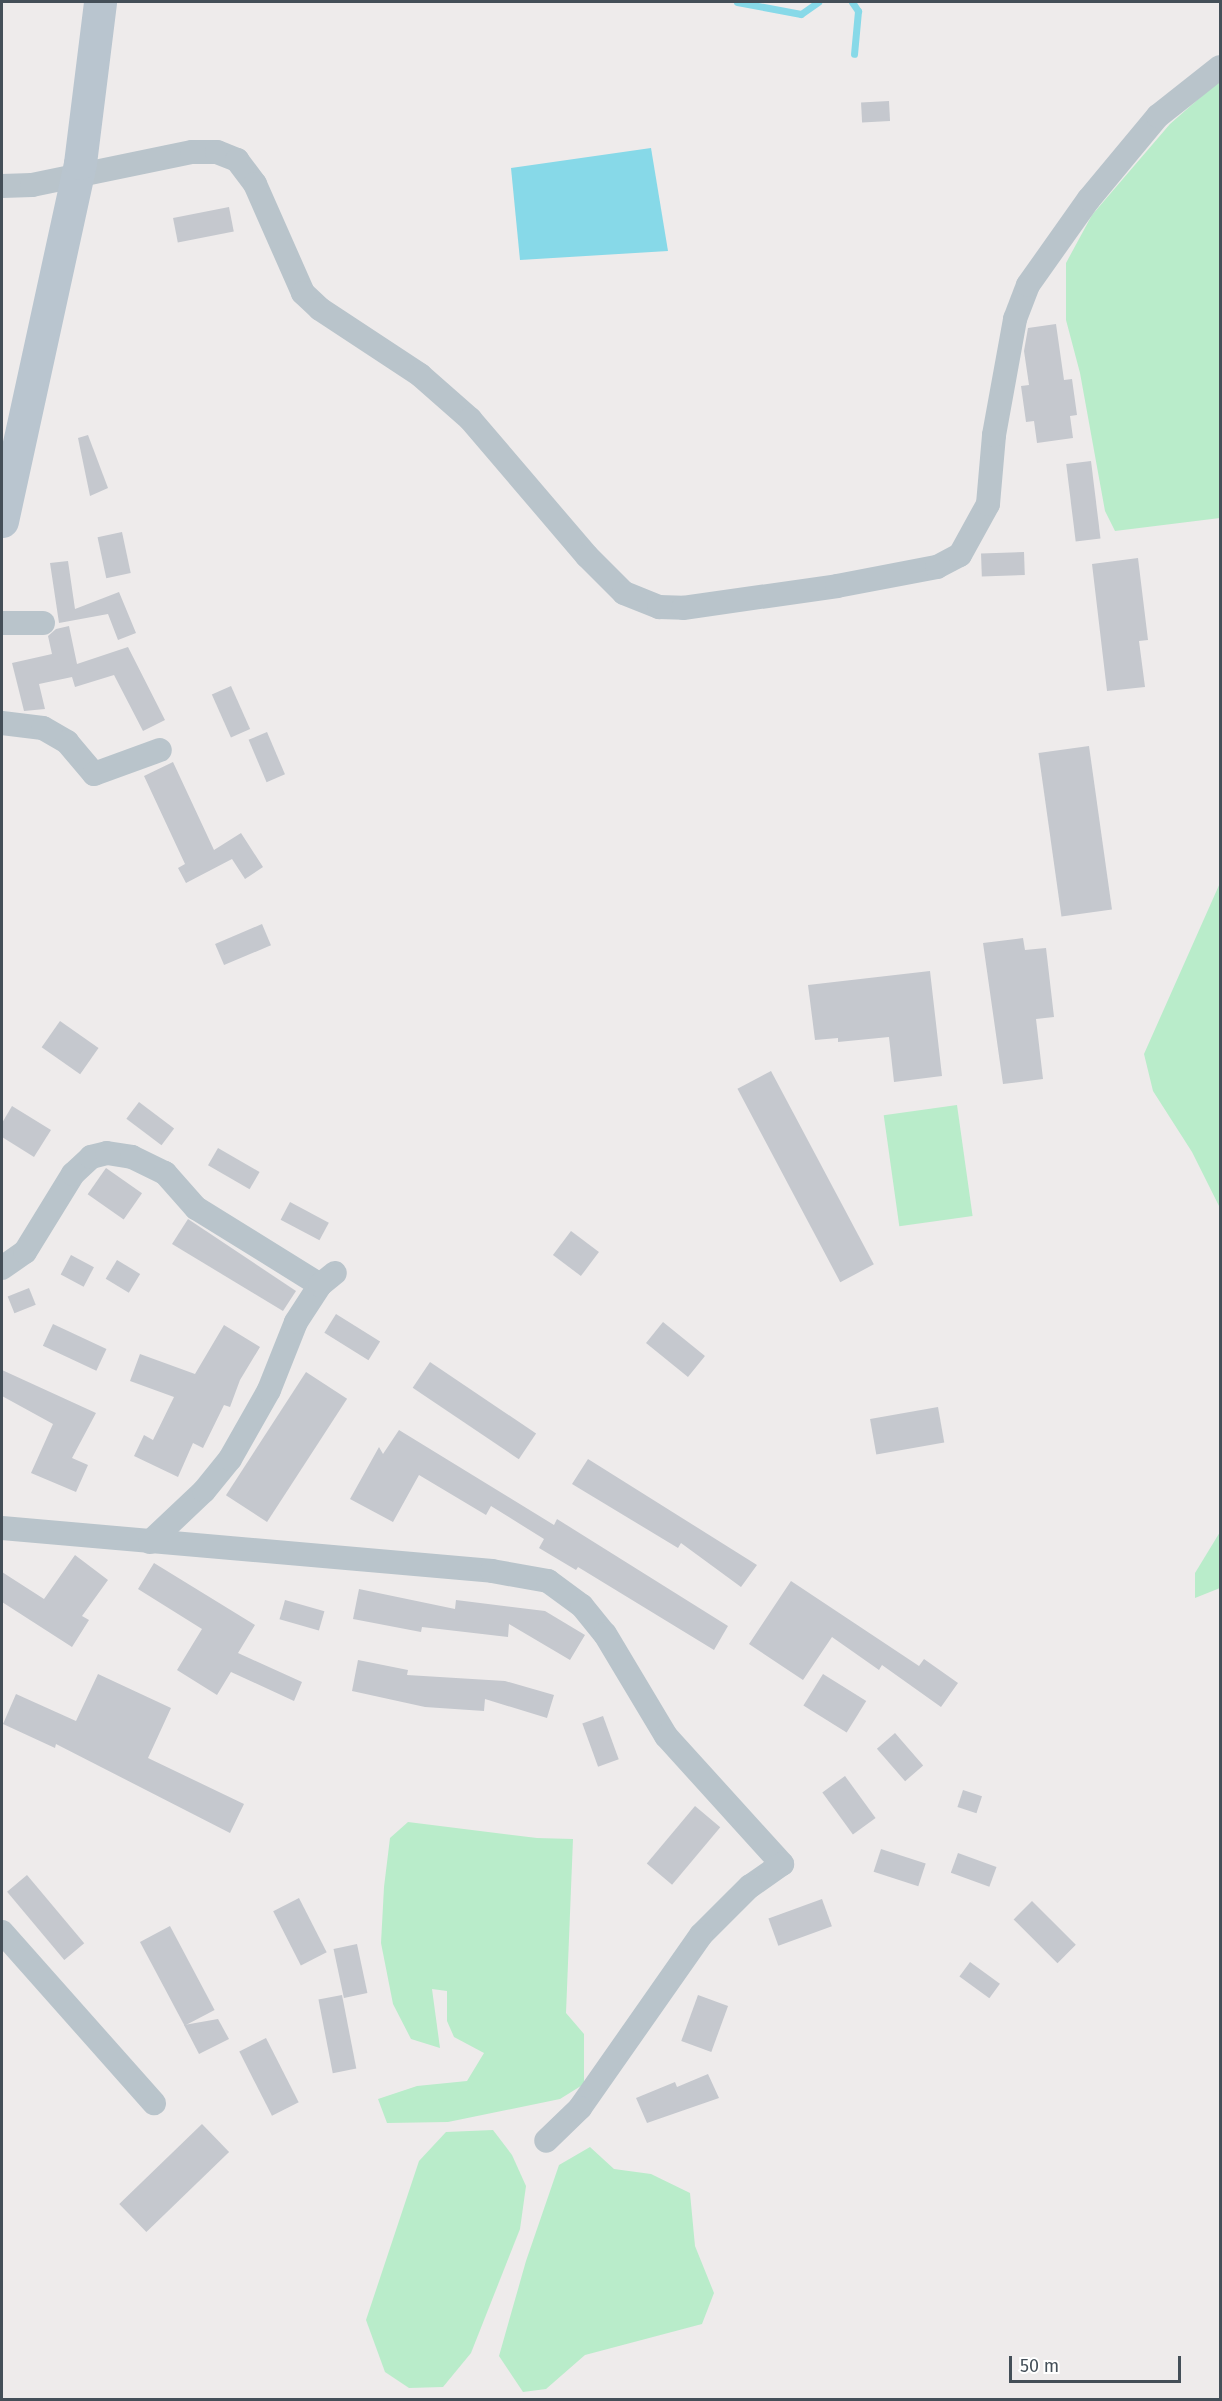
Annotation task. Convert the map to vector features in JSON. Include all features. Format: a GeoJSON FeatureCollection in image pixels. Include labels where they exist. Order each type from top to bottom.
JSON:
{"type":"FeatureCollection","features":[{"type":"Feature","properties":{"kind":"street"},"geometry":{"type":"LineString","coordinates":[[2,521],[78,176],[100,2]]}},
{"type":"Feature","properties":{"kind":"street"},"geometry":{"type":"LineString","coordinates":[[2,186],[32,185],[192,152],[217,152],[237,160],[255,184],[303,293],[320,309],[420,375],[454,404],[624,593],[659,608],[683,608],[848,584],[937,567],[960,555],[988,504],[994,435],[1015,319],[1028,285],[1089,199],[1158,116],[1221,67]]}},
{"type":"Feature","properties":{"kind":"street"},"geometry":{"type":"LineString","coordinates":[[2,623],[43,623]]}},
{"type":"Feature","properties":{"kind":"street"},"geometry":{"type":"LineString","coordinates":[[2,723],[43,728],[67,742],[94,774],[160,750]]}},
{"type":"Feature","properties":{"kind":"street"},"geometry":{"type":"LineString","coordinates":[[2,1268],[25,1252],[73,1174],[91,1157],[107,1153],[132,1157],[165,1173],[196,1208],[228,1231],[328,1279],[296,1322],[269,1390],[230,1459],[204,1491],[150,1542]]}},
{"type":"Feature","properties":{"kind":"street"},"geometry":{"type":"LineString","coordinates":[[2,1528],[492,1571],[548,1581],[582,1606],[605,1634],[666,1736],[782,1864],[750,1886],[701,1935],[580,2108],[546,2141]]}},
{"type":"Feature","properties":{"kind":"street"},"geometry":{"type":"LineString","coordinates":[[2,1932],[154,2103]]}},
{"type":"Feature","properties":{"kind":"green space"},"geometry":{"type":"Polygon","coordinates":[[[1220,80],[1220,518],[1115,531],[1105,511],[1080,373],[1066,320],[1066,263],[1092,215],[1170,124],[1220,80]]]}},
{"type":"Feature","properties":{"kind":"green space"},"geometry":{"type":"Polygon","coordinates":[[[1220,883],[1220,1208],[1192,1152],[1153,1091],[1144,1054],[1220,883]]]}},
{"type":"Feature","properties":{"kind":"green space"},"geometry":{"type":"Polygon","coordinates":[[[957,1105],[973,1216],[899,1226],[884,1115],[957,1105]]]}},
{"type":"Feature","properties":{"kind":"green space"},"geometry":{"type":"Polygon","coordinates":[[[1220,1532],[1220,1588],[1195,1598],[1195,1573],[1220,1532]]]}},
{"type":"Feature","properties":{"kind":"green space"},"geometry":{"type":"Polygon","coordinates":[[[408,1822],[537,1838],[573,1839],[566,2013],[584,2034],[584,2084],[560,2099],[448,2122],[387,2123],[378,2099],[417,2086],[467,2081],[484,2053],[454,2037],[447,2021],[447,1991],[432,1989],[440,2048],[411,2039],[393,2004],[381,1943],[384,1887],[390,1838],[408,1822]]]}},
{"type":"Feature","properties":{"kind":"green space"},"geometry":{"type":"Polygon","coordinates":[[[493,2130],[512,2155],[526,2186],[520,2229],[471,2353],[443,2387],[409,2388],[385,2372],[366,2320],[419,2161],[446,2132],[493,2130]]]}},
{"type":"Feature","properties":{"kind":"green space"},"geometry":{"type":"Polygon","coordinates":[[[590,2147],[614,2169],[651,2174],[690,2193],[695,2246],[714,2293],[702,2324],[585,2355],[546,2389],[523,2392],[499,2356],[526,2261],[559,2165],[590,2147]]]}},
{"type":"Feature","properties":{"kind":"water"},"geometry":{"type":"Polygon","coordinates":[[[651,148],[668,251],[520,260],[511,168],[651,148]]]}},
{"type":"Feature","properties":{"kind":"building"},"geometry":{"type":"Polygon","coordinates":[[[889,101],[890,121],[862,122],[861,102],[889,101]]]}},
{"type":"Feature","properties":{"kind":"building"},"geometry":{"type":"Polygon","coordinates":[[[229,207],[234,232],[178,242],[173,218],[229,207]]]}},
{"type":"Feature","properties":{"kind":"building"},"geometry":{"type":"Polygon","coordinates":[[[1056,324],[1064,380],[1072,379],[1077,415],[1070,416],[1073,438],[1037,443],[1034,421],[1026,422],[1021,386],[1029,385],[1024,351],[1028,328],[1056,324]]]}},
{"type":"Feature","properties":{"kind":"building"},"geometry":{"type":"Polygon","coordinates":[[[88,435],[108,488],[90,496],[78,438],[88,435]]]}},
{"type":"Feature","properties":{"kind":"building"},"geometry":{"type":"Polygon","coordinates":[[[1091,461],[1101,538],[1076,541],[1066,464],[1091,461]]]}},
{"type":"Feature","properties":{"kind":"building"},"geometry":{"type":"Polygon","coordinates":[[[122,532],[131,573],[106,578],[98,537],[122,532]]]}},
{"type":"Feature","properties":{"kind":"building"},"geometry":{"type":"Polygon","coordinates":[[[1024,552],[1025,575],[982,576],[981,554],[1024,552]]]}},
{"type":"Feature","properties":{"kind":"building"},"geometry":{"type":"Polygon","coordinates":[[[1138,558],[1148,640],[1139,641],[1145,687],[1107,691],[1092,564],[1138,558]]]}},
{"type":"Feature","properties":{"kind":"building"},"geometry":{"type":"Polygon","coordinates":[[[68,561],[75,609],[119,592],[136,633],[118,640],[108,614],[59,623],[50,563],[68,561]]]}},
{"type":"Feature","properties":{"kind":"building"},"geometry":{"type":"Polygon","coordinates":[[[69,626],[77,664],[128,647],[165,720],[143,731],[114,675],[75,687],[72,677],[39,684],[45,709],[24,711],[12,663],[52,654],[48,636],[56,629],[69,626]]]}},
{"type":"Feature","properties":{"kind":"building"},"geometry":{"type":"Polygon","coordinates":[[[231,686],[250,729],[231,737],[212,695],[231,686]]]}},
{"type":"Feature","properties":{"kind":"building"},"geometry":{"type":"Polygon","coordinates":[[[267,732],[285,774],[267,782],[249,740],[267,732]]]}},
{"type":"Feature","properties":{"kind":"building"},"geometry":{"type":"Polygon","coordinates":[[[1089,746],[1112,909],[1061,916],[1038,753],[1089,746]]]}},
{"type":"Feature","properties":{"kind":"building"},"geometry":{"type":"Polygon","coordinates":[[[173,762],[214,850],[241,833],[263,867],[245,879],[232,859],[186,883],[178,868],[185,864],[144,776],[173,762]]]}},
{"type":"Feature","properties":{"kind":"building"},"geometry":{"type":"Polygon","coordinates":[[[262,924],[271,945],[224,965],[215,944],[262,924]]]}},
{"type":"Feature","properties":{"kind":"building"},"geometry":{"type":"Polygon","coordinates":[[[1023,938],[1025,950],[1046,948],[1054,1017],[1036,1019],[1043,1079],[1003,1084],[983,943],[1023,938]]]}},
{"type":"Feature","properties":{"kind":"building"},"geometry":{"type":"Polygon","coordinates":[[[930,971],[942,1076],[894,1082],[889,1037],[838,1042],[838,1038],[815,1040],[808,985],[930,971]]]}},
{"type":"Feature","properties":{"kind":"building"},"geometry":{"type":"Polygon","coordinates":[[[60,1021],[99,1048],[80,1074],[42,1047],[60,1021]]]}},
{"type":"Feature","properties":{"kind":"building"},"geometry":{"type":"Polygon","coordinates":[[[771,1071],[874,1264],[840,1282],[737,1089],[771,1071]]]}},
{"type":"Feature","properties":{"kind":"building"},"geometry":{"type":"Polygon","coordinates":[[[139,1102],[174,1128],[162,1145],[126,1119],[139,1102]]]}},
{"type":"Feature","properties":{"kind":"building"},"geometry":{"type":"Polygon","coordinates":[[[12,1106],[51,1130],[34,1157],[2,1137],[2,1123],[12,1106]]]}},
{"type":"Feature","properties":{"kind":"building"},"geometry":{"type":"Polygon","coordinates":[[[218,1148],[260,1172],[250,1189],[208,1165],[218,1148]]]}},
{"type":"Feature","properties":{"kind":"building"},"geometry":{"type":"Polygon","coordinates":[[[106,1168],[142,1193],[124,1219],[88,1194],[106,1168]]]}},
{"type":"Feature","properties":{"kind":"building"},"geometry":{"type":"Polygon","coordinates":[[[290,1202],[329,1223],[319,1240],[281,1220],[290,1202]]]}},
{"type":"Feature","properties":{"kind":"building"},"geometry":{"type":"Polygon","coordinates":[[[188,1219],[296,1291],[283,1311],[172,1244],[188,1219]]]}},
{"type":"Feature","properties":{"kind":"building"},"geometry":{"type":"Polygon","coordinates":[[[571,1231],[599,1252],[581,1276],[553,1255],[571,1231]]]}},
{"type":"Feature","properties":{"kind":"building"},"geometry":{"type":"Polygon","coordinates":[[[71,1255],[94,1267],[84,1287],[61,1274],[71,1255]]]}},
{"type":"Feature","properties":{"kind":"building"},"geometry":{"type":"Polygon","coordinates":[[[117,1260],[140,1274],[129,1293],[106,1279],[117,1260]]]}},
{"type":"Feature","properties":{"kind":"building"},"geometry":{"type":"Polygon","coordinates":[[[29,1288],[36,1305],[14,1313],[8,1297],[29,1288]]]}},
{"type":"Feature","properties":{"kind":"building"},"geometry":{"type":"Polygon","coordinates":[[[336,1314],[380,1342],[368,1360],[324,1333],[336,1314]]]}},
{"type":"Feature","properties":{"kind":"building"},"geometry":{"type":"Polygon","coordinates":[[[663,1322],[705,1356],[688,1377],[646,1343],[663,1322]]]}},
{"type":"Feature","properties":{"kind":"building"},"geometry":{"type":"Polygon","coordinates":[[[53,1324],[106,1349],[96,1371],[43,1346],[53,1324]]]}},
{"type":"Feature","properties":{"kind":"building"},"geometry":{"type":"Polygon","coordinates":[[[224,1325],[260,1347],[240,1380],[230,1407],[224,1405],[203,1448],[193,1443],[178,1477],[134,1456],[144,1435],[153,1440],[174,1397],[130,1381],[140,1354],[195,1374],[224,1325]]]}},
{"type":"Feature","properties":{"kind":"building"},"geometry":{"type":"Polygon","coordinates":[[[430,1362],[536,1434],[519,1459],[413,1388],[430,1362]]]}},
{"type":"Feature","properties":{"kind":"building"},"geometry":{"type":"Polygon","coordinates":[[[2,1370],[96,1413],[72,1458],[88,1465],[76,1492],[31,1473],[53,1424],[2,1396],[2,1370]]]}},
{"type":"Feature","properties":{"kind":"building"},"geometry":{"type":"Polygon","coordinates":[[[306,1372],[347,1399],[267,1522],[226,1495],[306,1372]]]}},
{"type":"Feature","properties":{"kind":"building"},"geometry":{"type":"Polygon","coordinates":[[[938,1407],[944,1442],[876,1454],[870,1419],[938,1407]]]}},
{"type":"Feature","properties":{"kind":"building"},"geometry":{"type":"Polygon","coordinates":[[[399,1430],[554,1525],[557,1519],[728,1626],[714,1650],[578,1567],[576,1570],[539,1548],[544,1539],[491,1506],[486,1515],[419,1475],[393,1522],[350,1499],[379,1447],[383,1454],[399,1430]]]}},
{"type":"Feature","properties":{"kind":"building"},"geometry":{"type":"Polygon","coordinates":[[[588,1459],[757,1565],[741,1587],[681,1543],[678,1548],[572,1484],[588,1459]]]}},
{"type":"Feature","properties":{"kind":"building"},"geometry":{"type":"Polygon","coordinates":[[[75,1555],[108,1580],[82,1616],[89,1620],[72,1647],[2,1602],[2,1572],[44,1599],[75,1555]]]}},
{"type":"Feature","properties":{"kind":"building"},"geometry":{"type":"Polygon","coordinates":[[[154,1563],[255,1625],[238,1653],[302,1682],[294,1701],[231,1672],[217,1695],[177,1670],[202,1629],[138,1589],[154,1563]]]}},
{"type":"Feature","properties":{"kind":"building"},"geometry":{"type":"Polygon","coordinates":[[[791,1581],[919,1666],[924,1659],[958,1683],[941,1707],[882,1665],[879,1670],[832,1637],[803,1680],[749,1644],[791,1581]]]}},
{"type":"Feature","properties":{"kind":"building"},"geometry":{"type":"Polygon","coordinates":[[[359,1589],[455,1609],[456,1600],[545,1611],[585,1635],[570,1660],[509,1624],[508,1637],[422,1627],[421,1632],[353,1619],[359,1589]]]}},
{"type":"Feature","properties":{"kind":"building"},"geometry":{"type":"Polygon","coordinates":[[[285,1600],[324,1611],[319,1631],[279,1619],[285,1600]]]}},
{"type":"Feature","properties":{"kind":"building"},"geometry":{"type":"Polygon","coordinates":[[[358,1660],[408,1670],[407,1675],[505,1681],[554,1695],[547,1718],[485,1699],[484,1711],[425,1707],[352,1691],[358,1660]]]}},
{"type":"Feature","properties":{"kind":"building"},"geometry":{"type":"Polygon","coordinates":[[[98,1674],[171,1708],[148,1758],[244,1804],[230,1833],[56,1744],[55,1748],[3,1724],[16,1694],[76,1721],[98,1674]]]}},
{"type":"Feature","properties":{"kind":"building"},"geometry":{"type":"Polygon","coordinates":[[[823,1674],[866,1701],[847,1732],[803,1705],[823,1674]]]}},
{"type":"Feature","properties":{"kind":"building"},"geometry":{"type":"Polygon","coordinates":[[[603,1716],[619,1759],[598,1767],[582,1724],[603,1716]]]}},
{"type":"Feature","properties":{"kind":"building"},"geometry":{"type":"Polygon","coordinates":[[[895,1733],[923,1765],[905,1781],[877,1749],[895,1733]]]}},
{"type":"Feature","properties":{"kind":"building"},"geometry":{"type":"Polygon","coordinates":[[[845,1776],[876,1818],[853,1835],[822,1792],[845,1776]]]}},
{"type":"Feature","properties":{"kind":"building"},"geometry":{"type":"Polygon","coordinates":[[[963,1790],[982,1796],[976,1813],[957,1807],[963,1790]]]}},
{"type":"Feature","properties":{"kind":"building"},"geometry":{"type":"Polygon","coordinates":[[[695,1806],[720,1827],[672,1885],[647,1863],[695,1806]]]}},
{"type":"Feature","properties":{"kind":"building"},"geometry":{"type":"Polygon","coordinates":[[[881,1849],[926,1864],[918,1886],[874,1872],[881,1849]]]}},
{"type":"Feature","properties":{"kind":"building"},"geometry":{"type":"Polygon","coordinates":[[[958,1853],[997,1867],[989,1887],[951,1873],[958,1853]]]}},
{"type":"Feature","properties":{"kind":"building"},"geometry":{"type":"Polygon","coordinates":[[[27,1875],[84,1943],[64,1960],[7,1892],[27,1875]]]}},
{"type":"Feature","properties":{"kind":"building"},"geometry":{"type":"Polygon","coordinates":[[[299,1898],[327,1952],[301,1966],[273,1911],[299,1898]]]}},
{"type":"Feature","properties":{"kind":"building"},"geometry":{"type":"Polygon","coordinates":[[[822,1899],[832,1926],[778,1946],[768,1918],[822,1899]]]}},
{"type":"Feature","properties":{"kind":"building"},"geometry":{"type":"Polygon","coordinates":[[[1032,1901],[1076,1945],[1057,1963],[1014,1919],[1032,1901]]]}},
{"type":"Feature","properties":{"kind":"building"},"geometry":{"type":"Polygon","coordinates":[[[170,1926],[215,2010],[185,2026],[140,1942],[170,1926]]]}},
{"type":"Feature","properties":{"kind":"building"},"geometry":{"type":"Polygon","coordinates":[[[357,1944],[367,1993],[344,1998],[334,1949],[357,1944]]]}},
{"type":"Feature","properties":{"kind":"building"},"geometry":{"type":"Polygon","coordinates":[[[970,1962],[1000,1984],[989,1998],[959,1977],[970,1962]]]}},
{"type":"Feature","properties":{"kind":"building"},"geometry":{"type":"Polygon","coordinates":[[[342,1995],[356,2069],[333,2073],[318,2000],[342,1995]]]}},
{"type":"Feature","properties":{"kind":"building"},"geometry":{"type":"Polygon","coordinates":[[[698,1995],[728,2006],[711,2052],[681,2041],[698,1995]]]}},
{"type":"Feature","properties":{"kind":"building"},"geometry":{"type":"Polygon","coordinates":[[[218,2019],[229,2039],[199,2054],[184,2025],[218,2019]]]}},
{"type":"Feature","properties":{"kind":"building"},"geometry":{"type":"Polygon","coordinates":[[[266,2038],[299,2102],[272,2116],[239,2052],[266,2038]]]}},
{"type":"Feature","properties":{"kind":"building"},"geometry":{"type":"Polygon","coordinates":[[[708,2074],[719,2098],[647,2123],[636,2098],[675,2082],[677,2087],[708,2074]]]}},
{"type":"Feature","properties":{"kind":"building"},"geometry":{"type":"Polygon","coordinates":[[[202,2124],[229,2152],[146,2232],[119,2204],[202,2124]]]}},
{"type":"Feature","properties":{"kind":"waterway"},"geometry":{"type":"LineString","coordinates":[[737,2],[801,14],[818,2]]}},
{"type":"Feature","properties":{"kind":"waterway"},"geometry":{"type":"LineString","coordinates":[[852,2],[858,11],[854,54]]}}]}
